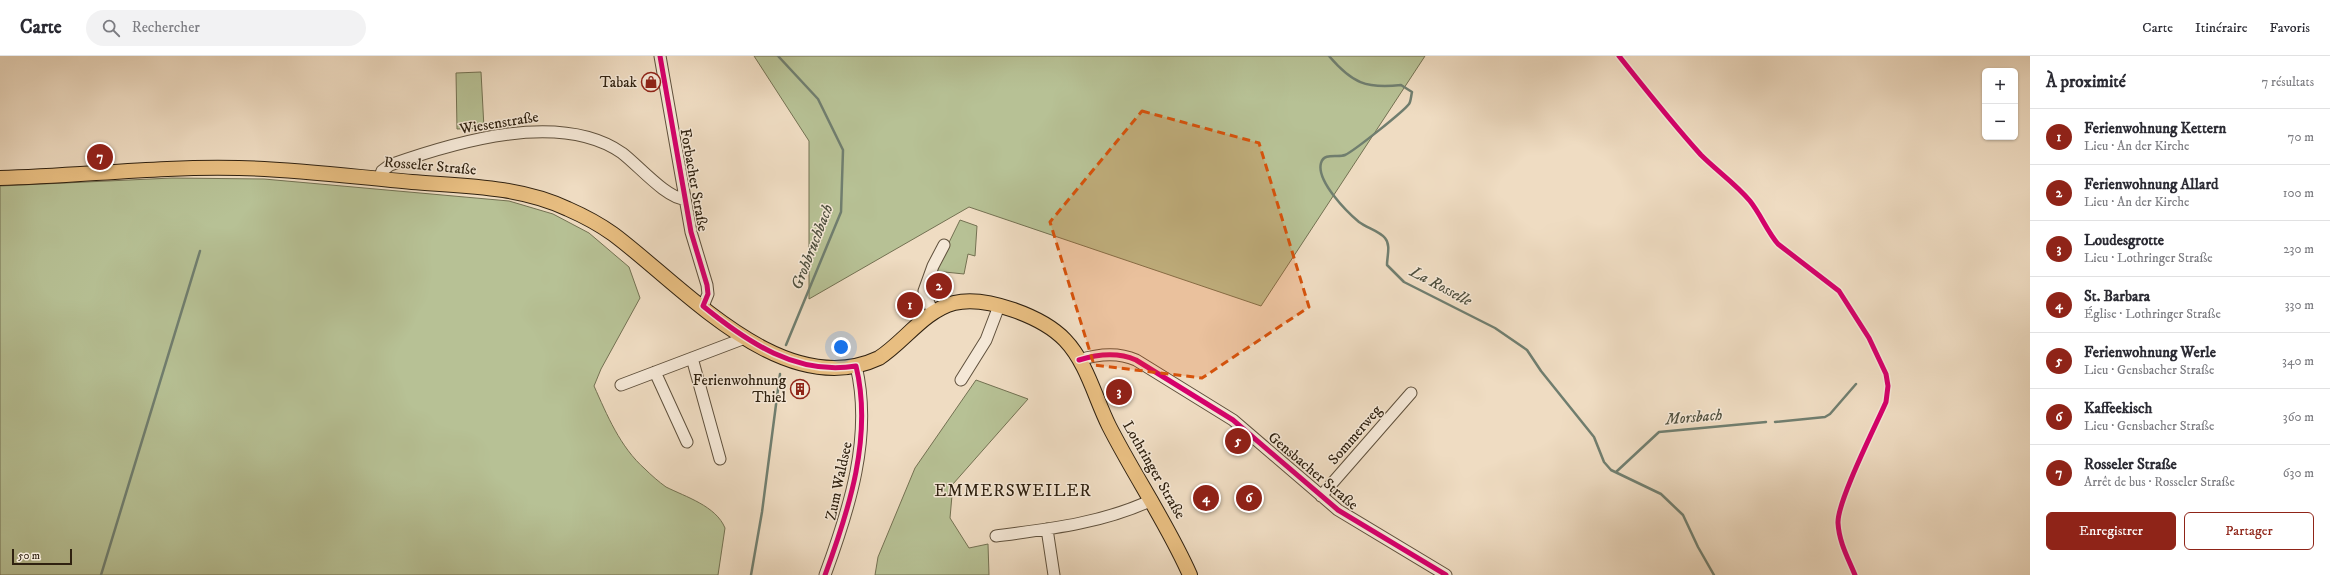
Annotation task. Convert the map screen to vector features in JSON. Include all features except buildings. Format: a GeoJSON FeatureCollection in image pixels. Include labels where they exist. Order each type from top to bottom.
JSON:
{"type":"FeatureCollection","features":[{"type":"Feature","properties":{"kind":"main road","name":"Rosseler Straße"},"geometry":{"type":"LineString","coordinates":[[0,178],[102,171],[240,168],[508,191],[565,207],[612,233],[703,306]]}},
{"type":"Feature","properties":{"kind":"main road"},"geometry":{"type":"LineString","coordinates":[[703,306],[745,338],[783,357],[821,368],[866,364],[889,352],[933,313],[949,305],[968,302],[999,306],[1033,318],[1055,331],[1072,348],[1080,360]]}},
{"type":"Feature","properties":{"kind":"main road","name":"Lothringer Straße"},"geometry":{"type":"LineString","coordinates":[[1080,360],[1110,427],[1152,500],[1190,575]]}},
{"type":"Feature","properties":{"kind":"street","name":"Forbacher Straße"},"geometry":{"type":"LineString","coordinates":[[660,56],[691,232],[707,285],[708,294],[703,306]]}},
{"type":"Feature","properties":{"kind":"street","name":"Wiesenstraße"},"geometry":{"type":"LineString","coordinates":[[379,179],[382,171],[390,165],[449,147],[527,132],[563,132],[578,134],[610,145],[643,169],[673,197],[685,199]]}},
{"type":"Feature","properties":{"kind":"street"},"geometry":{"type":"LineString","coordinates":[[933,313],[924,291],[933,266],[944,245]]}},
{"type":"Feature","properties":{"kind":"street"},"geometry":{"type":"LineString","coordinates":[[961,380],[986,340],[999,306]]}},
{"type":"Feature","properties":{"kind":"street"},"geometry":{"type":"LineString","coordinates":[[621,385],[745,338]]}},
{"type":"Feature","properties":{"kind":"street","name":"Gensbacher Straße"},"geometry":{"type":"LineString","coordinates":[[1080,360],[1103,354],[1126,356],[1136,360],[1233,420],[1338,510],[1446,575]]}},
{"type":"Feature","properties":{"kind":"street"},"geometry":{"type":"LineString","coordinates":[[692,358],[720,459]]}},
{"type":"Feature","properties":{"kind":"street","name":"Zum Waldsee"},"geometry":{"type":"LineString","coordinates":[[825,575],[844,517],[857,466],[860,441],[860,402],[856,366]]}},
{"type":"Feature","properties":{"kind":"street"},"geometry":{"type":"LineString","coordinates":[[655,372],[686,442]]}},
{"type":"Feature","properties":{"kind":"street","name":"Sommerweg"},"geometry":{"type":"LineString","coordinates":[[1321,496],[1411,393]]}},
{"type":"Feature","properties":{"kind":"street"},"geometry":{"type":"LineString","coordinates":[[996,536],[1086,523],[1120,514],[1152,500]]}},
{"type":"Feature","properties":{"kind":"street"},"geometry":{"type":"LineString","coordinates":[[1047,529],[1054,575]]}},
{"type":"Feature","properties":{"kind":"highlighted area"},"geometry":{"type":"Polygon","coordinates":[[[1142,111],[1259,143],[1309,307],[1202,378],[1094,365],[1050,222],[1142,111]]]}},
{"type":"Feature","properties":{"kind":"green space"},"geometry":{"type":"Polygon","coordinates":[[[754,56],[1425,56],[1261,306],[969,207],[809,299],[809,141],[754,56]]]}},
{"type":"Feature","properties":{"kind":"green space"},"geometry":{"type":"Polygon","coordinates":[[[481,72],[484,128],[457,129],[456,73],[481,72]]]}},
{"type":"Feature","properties":{"kind":"green space"},"geometry":{"type":"Polygon","coordinates":[[[172,178],[264,179],[509,201],[553,214],[589,233],[629,267],[640,298],[601,369],[594,386],[621,441],[636,460],[666,487],[700,503],[721,520],[725,528],[718,575],[0,575],[0,186],[172,178]]]}},
{"type":"Feature","properties":{"kind":"green space"},"geometry":{"type":"Polygon","coordinates":[[[960,220],[977,226],[975,256],[968,254],[964,274],[935,271],[960,220]]]}},
{"type":"Feature","properties":{"kind":"green space"},"geometry":{"type":"Polygon","coordinates":[[[976,380],[1028,399],[953,484],[950,518],[969,548],[988,544],[989,575],[875,575],[878,557],[915,468],[976,380]]]}},
{"type":"Feature","properties":{"kind":"waterway","name":"Grohbruchbach"},"geometry":{"type":"LineString","coordinates":[[778,56],[818,99],[843,150],[841,212],[786,345]]}},
{"type":"Feature","properties":{"kind":"waterway","name":"La Rosselle"},"geometry":{"type":"LineString","coordinates":[[1329,56],[1345,72],[1360,82],[1378,86],[1401,85],[1412,92],[1409,104],[1368,139],[1345,155],[1328,156],[1323,160],[1321,163],[1323,178],[1334,196],[1340,204],[1359,222],[1380,233],[1385,238],[1388,244],[1387,265],[1404,282],[1495,328],[1527,350],[1541,371],[1594,437],[1604,462],[1611,470],[1661,494],[1683,515],[1698,547],[1714,575]]}},
{"type":"Feature","properties":{"kind":"waterway"},"geometry":{"type":"LineString","coordinates":[[101,575],[200,251]]}},
{"type":"Feature","properties":{"kind":"waterway","name":"Grohbruchbach"},"geometry":{"type":"LineString","coordinates":[[751,575],[762,512],[780,374]]}},
{"type":"Feature","properties":{"kind":"waterway","name":"Morsbach"},"geometry":{"type":"LineString","coordinates":[[1775,422],[1825,417],[1830,414],[1856,384]]}},
{"type":"Feature","properties":{"kind":"waterway","name":"Morsbach"},"geometry":{"type":"LineString","coordinates":[[1616,472],[1659,432],[1766,422]]}},
{"type":"Feature","properties":{"kind":"cycle path"},"geometry":{"type":"LineString","coordinates":[[660,56],[691,232],[707,285],[708,294],[703,306],[737,332],[774,353],[793,361],[813,366],[834,368],[856,366],[861,392],[862,419],[860,446],[850,499],[825,575]]}},
{"type":"Feature","properties":{"kind":"cycle path"},"geometry":{"type":"LineString","coordinates":[[1619,56],[1669,119],[1701,155],[1739,189],[1750,201],[1778,244],[1839,291],[1869,338],[1886,374],[1888,386],[1886,402],[1850,482],[1839,513],[1838,523],[1840,537],[1855,575]]}},
{"type":"Feature","properties":{"kind":"cycle path"},"geometry":{"type":"LineString","coordinates":[[1079,360],[1093,356],[1108,355],[1129,357],[1136,360],[1233,420],[1338,510],[1446,575]]}},
{"type":"Feature","properties":{"kind":"place","name":"Tabak"},"geometry":{"type":"Point","coordinates":[651,82]}},
{"type":"Feature","properties":{"kind":"place","name":"Rosseler Straße"},"geometry":{"type":"Point","coordinates":[100,157]}},
{"type":"Feature","properties":{"kind":"place","name":"Ferienwohnung Allard"},"geometry":{"type":"Point","coordinates":[939,286]}},
{"type":"Feature","properties":{"kind":"place","name":"Ferienwohnung Kettern"},"geometry":{"type":"Point","coordinates":[910,305]}},
{"type":"Feature","properties":{"kind":"place","name":"Ferienwohnung Thiel"},"geometry":{"type":"Point","coordinates":[800,389]}},
{"type":"Feature","properties":{"kind":"place","name":"Loudesgrotte"},"geometry":{"type":"Point","coordinates":[1119,392]}},
{"type":"Feature","properties":{"kind":"place","name":"Ferienwohnung Werle"},"geometry":{"type":"Point","coordinates":[1238,441]}},
{"type":"Feature","properties":{"kind":"place","name":"St. Barbara"},"geometry":{"type":"Point","coordinates":[1206,498]}},
{"type":"Feature","properties":{"kind":"place","name":"Kaffeekisch"},"geometry":{"type":"Point","coordinates":[1249,498]}},
{"type":"Feature","properties":{"kind":"district","name":"EMMERSWEILER"},"geometry":{"type":"Point","coordinates":[1013,491]}}]}
